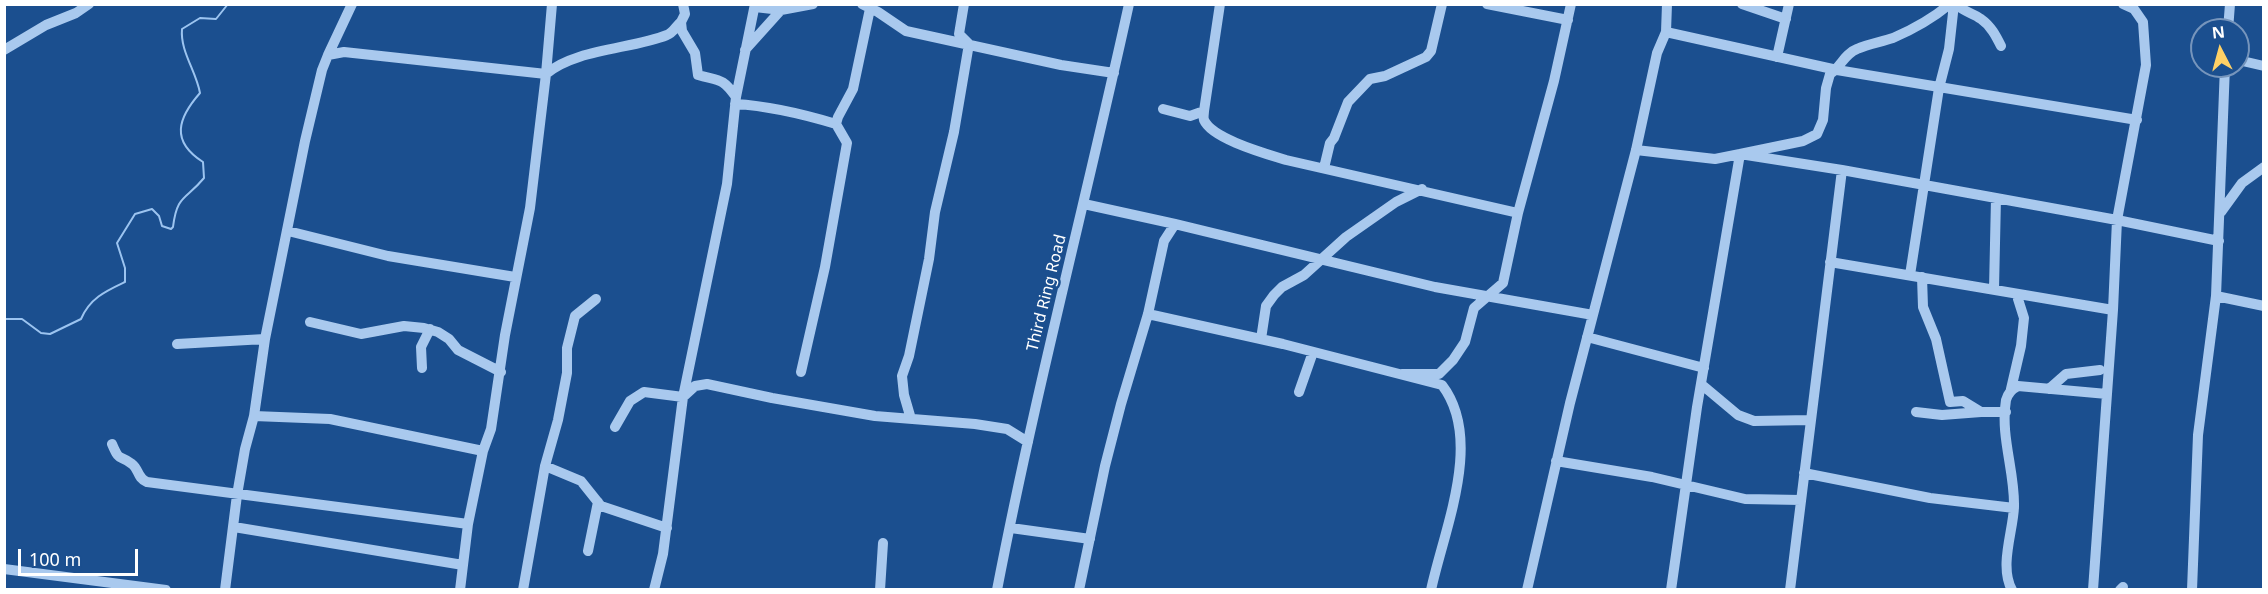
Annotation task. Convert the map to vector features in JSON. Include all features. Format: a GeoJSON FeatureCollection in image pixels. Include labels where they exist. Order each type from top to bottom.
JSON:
{"type":"FeatureCollection","features":[{"type":"Feature","properties":{"kind":"street"},"geometry":{"type":"LineString","coordinates":[[4,50],[46,25],[76,13],[89,4]]}},
{"type":"Feature","properties":{"kind":"street"},"geometry":{"type":"LineString","coordinates":[[225,590],[245,448],[254,416],[265,339],[305,141],[322,70],[352,4]]}},
{"type":"Feature","properties":{"kind":"street"},"geometry":{"type":"LineString","coordinates":[[460,590],[468,524],[483,451],[491,429],[515,277],[530,208],[552,4]]}},
{"type":"Feature","properties":{"kind":"street"},"geometry":{"type":"LineString","coordinates":[[683,4],[685,14],[682,27],[695,53],[698,75],[714,77],[722,81],[736,100],[798,113],[836,124],[847,143],[825,267],[801,372]]}},
{"type":"Feature","properties":{"kind":"street"},"geometry":{"type":"LineString","coordinates":[[654,590],[667,528],[683,397],[726,184],[736,100],[755,5],[781,10],[813,4]]}},
{"type":"Feature","properties":{"kind":"street"},"geometry":{"type":"LineString","coordinates":[[964,4],[960,34],[969,44]]}},
{"type":"Feature","properties":{"kind":"street","name":"Third Ring Road"},"geometry":{"type":"LineString","coordinates":[[998,590],[1032,420],[1129,4]]}},
{"type":"Feature","properties":{"kind":"street"},"geometry":{"type":"LineString","coordinates":[[1220,4],[1203,111],[1204,120],[1213,130],[1228,139],[1286,160],[1422,189],[1518,213]]}},
{"type":"Feature","properties":{"kind":"street"},"geometry":{"type":"LineString","coordinates":[[1324,168],[1330,143],[1348,102],[1370,79],[1385,76],[1426,57],[1431,51],[1442,4]]}},
{"type":"Feature","properties":{"kind":"street"},"geometry":{"type":"LineString","coordinates":[[1487,4],[1568,20]]}},
{"type":"Feature","properties":{"kind":"street"},"geometry":{"type":"LineString","coordinates":[[1402,374],[1439,374],[1453,360],[1465,342],[1474,308],[1503,283],[1518,213],[1554,81],[1571,4]]}},
{"type":"Feature","properties":{"kind":"street"},"geometry":{"type":"LineString","coordinates":[[1527,590],[1587,337],[1636,150],[1658,53],[1666,32],[1667,4]]}},
{"type":"Feature","properties":{"kind":"street"},"geometry":{"type":"LineString","coordinates":[[1742,4],[1786,19]]}},
{"type":"Feature","properties":{"kind":"street"},"geometry":{"type":"LineString","coordinates":[[1777,57],[1789,4]]}},
{"type":"Feature","properties":{"kind":"street"},"geometry":{"type":"LineString","coordinates":[[1636,150],[1715,159],[1803,141],[1817,134],[1823,120],[1826,88],[1830,74],[1836,70],[1847,54],[1915,27],[1954,4]]}},
{"type":"Feature","properties":{"kind":"street"},"geometry":{"type":"LineString","coordinates":[[1954,4],[1961,10],[1981,19],[1994,32],[2001,46]]}},
{"type":"Feature","properties":{"kind":"street"},"geometry":{"type":"LineString","coordinates":[[1954,4],[1949,49],[1939,88],[1923,185],[1916,276],[1923,307],[1936,339],[1950,402],[1963,401],[1981,412]]}},
{"type":"Feature","properties":{"kind":"street"},"geometry":{"type":"LineString","coordinates":[[2093,590],[2113,310],[2117,220],[2146,65],[2143,22],[2133,7],[2123,4]]}},
{"type":"Feature","properties":{"kind":"street"},"geometry":{"type":"LineString","coordinates":[[836,124],[853,89],[867,6],[906,31],[1061,65],[1114,73]]}},
{"type":"Feature","properties":{"kind":"street"},"geometry":{"type":"LineString","coordinates":[[744,51],[781,10]]}},
{"type":"Feature","properties":{"kind":"street"},"geometry":{"type":"LineString","coordinates":[[328,55],[344,52],[546,74],[555,66],[670,34],[682,27]]}},
{"type":"Feature","properties":{"kind":"street"},"geometry":{"type":"LineString","coordinates":[[1666,32],[1836,70],[2137,120]]}},
{"type":"Feature","properties":{"kind":"street"},"geometry":{"type":"LineString","coordinates":[[670,34],[691,47]]}},
{"type":"Feature","properties":{"kind":"street"},"geometry":{"type":"LineString","coordinates":[[911,419],[904,396],[902,376],[909,356],[929,259],[935,212],[954,132],[969,44]]}},
{"type":"Feature","properties":{"kind":"street"},"geometry":{"type":"LineString","coordinates":[[2192,590],[2198,435],[2216,296],[2225,78]]}},
{"type":"Feature","properties":{"kind":"street"},"geometry":{"type":"LineString","coordinates":[[1163,109],[1190,116],[1203,111]]}},
{"type":"Feature","properties":{"kind":"street"},"geometry":{"type":"LineString","coordinates":[[1740,154],[1842,170],[2219,241]]}},
{"type":"Feature","properties":{"kind":"street"},"geometry":{"type":"LineString","coordinates":[[1671,590],[1701,384],[1740,154]]}},
{"type":"Feature","properties":{"kind":"street"},"geometry":{"type":"LineString","coordinates":[[2220,213],[2242,183],[2264,167]]}},
{"type":"Feature","properties":{"kind":"street"},"geometry":{"type":"LineString","coordinates":[[1790,590],[1842,170]]}},
{"type":"Feature","properties":{"kind":"street"},"geometry":{"type":"LineString","coordinates":[[1395,184],[1396,202]]}},
{"type":"Feature","properties":{"kind":"street"},"geometry":{"type":"LineString","coordinates":[[1261,339],[1266,306],[1282,287],[1304,275],[1346,237],[1396,202],[1422,189]]}},
{"type":"Feature","properties":{"kind":"street"},"geometry":{"type":"LineString","coordinates":[[1994,290],[1996,198]]}},
{"type":"Feature","properties":{"kind":"street"},"geometry":{"type":"LineString","coordinates":[[1084,204],[1435,287],[1593,315]]}},
{"type":"Feature","properties":{"kind":"street"},"geometry":{"type":"LineString","coordinates":[[1158,220],[1164,241]]}},
{"type":"Feature","properties":{"kind":"street"},"geometry":{"type":"LineString","coordinates":[[1084,590],[1079,589],[1105,466],[1148,314],[1164,241],[1175,224]]}},
{"type":"Feature","properties":{"kind":"street"},"geometry":{"type":"LineString","coordinates":[[288,231],[388,256],[515,277]]}},
{"type":"Feature","properties":{"kind":"street"},"geometry":{"type":"LineString","coordinates":[[1830,262],[2113,310]]}},
{"type":"Feature","properties":{"kind":"street"},"geometry":{"type":"LineString","coordinates":[[1503,283],[1514,301]]}},
{"type":"Feature","properties":{"kind":"street"},"geometry":{"type":"LineString","coordinates":[[2216,296],[2264,306]]}},
{"type":"Feature","properties":{"kind":"street"},"geometry":{"type":"LineString","coordinates":[[2012,590],[2007,581],[2014,492],[2005,443],[2006,397],[2011,389],[2021,346],[2024,318],[2018,298]]}},
{"type":"Feature","properties":{"kind":"street"},"geometry":{"type":"LineString","coordinates":[[523,590],[545,466],[558,420],[567,373],[567,348],[575,316],[596,299]]}},
{"type":"Feature","properties":{"kind":"street"},"geometry":{"type":"LineString","coordinates":[[1148,314],[1261,339],[1442,385],[1452,399],[1461,432],[1459,478],[1431,590]]}},
{"type":"Feature","properties":{"kind":"street"},"geometry":{"type":"LineString","coordinates":[[310,322],[361,334],[404,326],[430,329],[443,335],[458,350],[501,372]]}},
{"type":"Feature","properties":{"kind":"street"},"geometry":{"type":"LineString","coordinates":[[422,368],[421,347],[430,329]]}},
{"type":"Feature","properties":{"kind":"street"},"geometry":{"type":"LineString","coordinates":[[1587,337],[1704,368]]}},
{"type":"Feature","properties":{"kind":"street"},"geometry":{"type":"LineString","coordinates":[[177,344],[265,339]]}},
{"type":"Feature","properties":{"kind":"street"},"geometry":{"type":"LineString","coordinates":[[1299,392],[1313,352]]}},
{"type":"Feature","properties":{"kind":"street"},"geometry":{"type":"LineString","coordinates":[[2049,389],[2066,374],[2100,370]]}},
{"type":"Feature","properties":{"kind":"street"},"geometry":{"type":"LineString","coordinates":[[615,427],[630,401],[644,392],[683,397],[695,386],[707,384],[875,416],[1007,429],[1032,420]]}},
{"type":"Feature","properties":{"kind":"street"},"geometry":{"type":"LineString","coordinates":[[1701,384],[1738,415],[1754,421],[1810,420]]}},
{"type":"Feature","properties":{"kind":"street"},"geometry":{"type":"LineString","coordinates":[[2011,389],[2018,386],[2107,394]]}},
{"type":"Feature","properties":{"kind":"street"},"geometry":{"type":"LineString","coordinates":[[1916,412],[1942,415],[2006,411]]}},
{"type":"Feature","properties":{"kind":"street"},"geometry":{"type":"LineString","coordinates":[[254,416],[330,419],[483,451]]}},
{"type":"Feature","properties":{"kind":"street"},"geometry":{"type":"LineString","coordinates":[[1007,429],[1028,442]]}},
{"type":"Feature","properties":{"kind":"street"},"geometry":{"type":"LineString","coordinates":[[112,444],[118,456],[134,466],[139,478],[147,482],[468,524]]}},
{"type":"Feature","properties":{"kind":"street"},"geometry":{"type":"LineString","coordinates":[[1557,461],[1652,477],[1745,499],[1800,500]]}},
{"type":"Feature","properties":{"kind":"street"},"geometry":{"type":"LineString","coordinates":[[545,466],[580,480],[601,506],[667,528]]}},
{"type":"Feature","properties":{"kind":"street"},"geometry":{"type":"LineString","coordinates":[[1804,473],[1930,498],[2014,508]]}},
{"type":"Feature","properties":{"kind":"street"},"geometry":{"type":"LineString","coordinates":[[588,551],[598,502]]}},
{"type":"Feature","properties":{"kind":"street"},"geometry":{"type":"LineString","coordinates":[[234,527],[463,565]]}},
{"type":"Feature","properties":{"kind":"street"},"geometry":{"type":"LineString","coordinates":[[1011,528],[1090,539]]}},
{"type":"Feature","properties":{"kind":"street"},"geometry":{"type":"LineString","coordinates":[[880,590],[883,543]]}},
{"type":"Feature","properties":{"kind":"street"},"geometry":{"type":"LineString","coordinates":[[4,568],[68,584],[166,590]]}},
{"type":"Feature","properties":{"kind":"waterway"},"geometry":{"type":"LineString","coordinates":[[4,319],[22,319],[41,333],[50,334],[81,319],[94,300],[125,282],[125,268],[117,243],[135,214],[152,209],[159,216],[162,226],[171,229],[173,227],[177,209],[183,198],[204,178],[203,162],[192,154],[182,138],[183,120],[192,102],[200,93],[183,45],[182,29],[200,18],[216,19],[228,4]]}}]}
